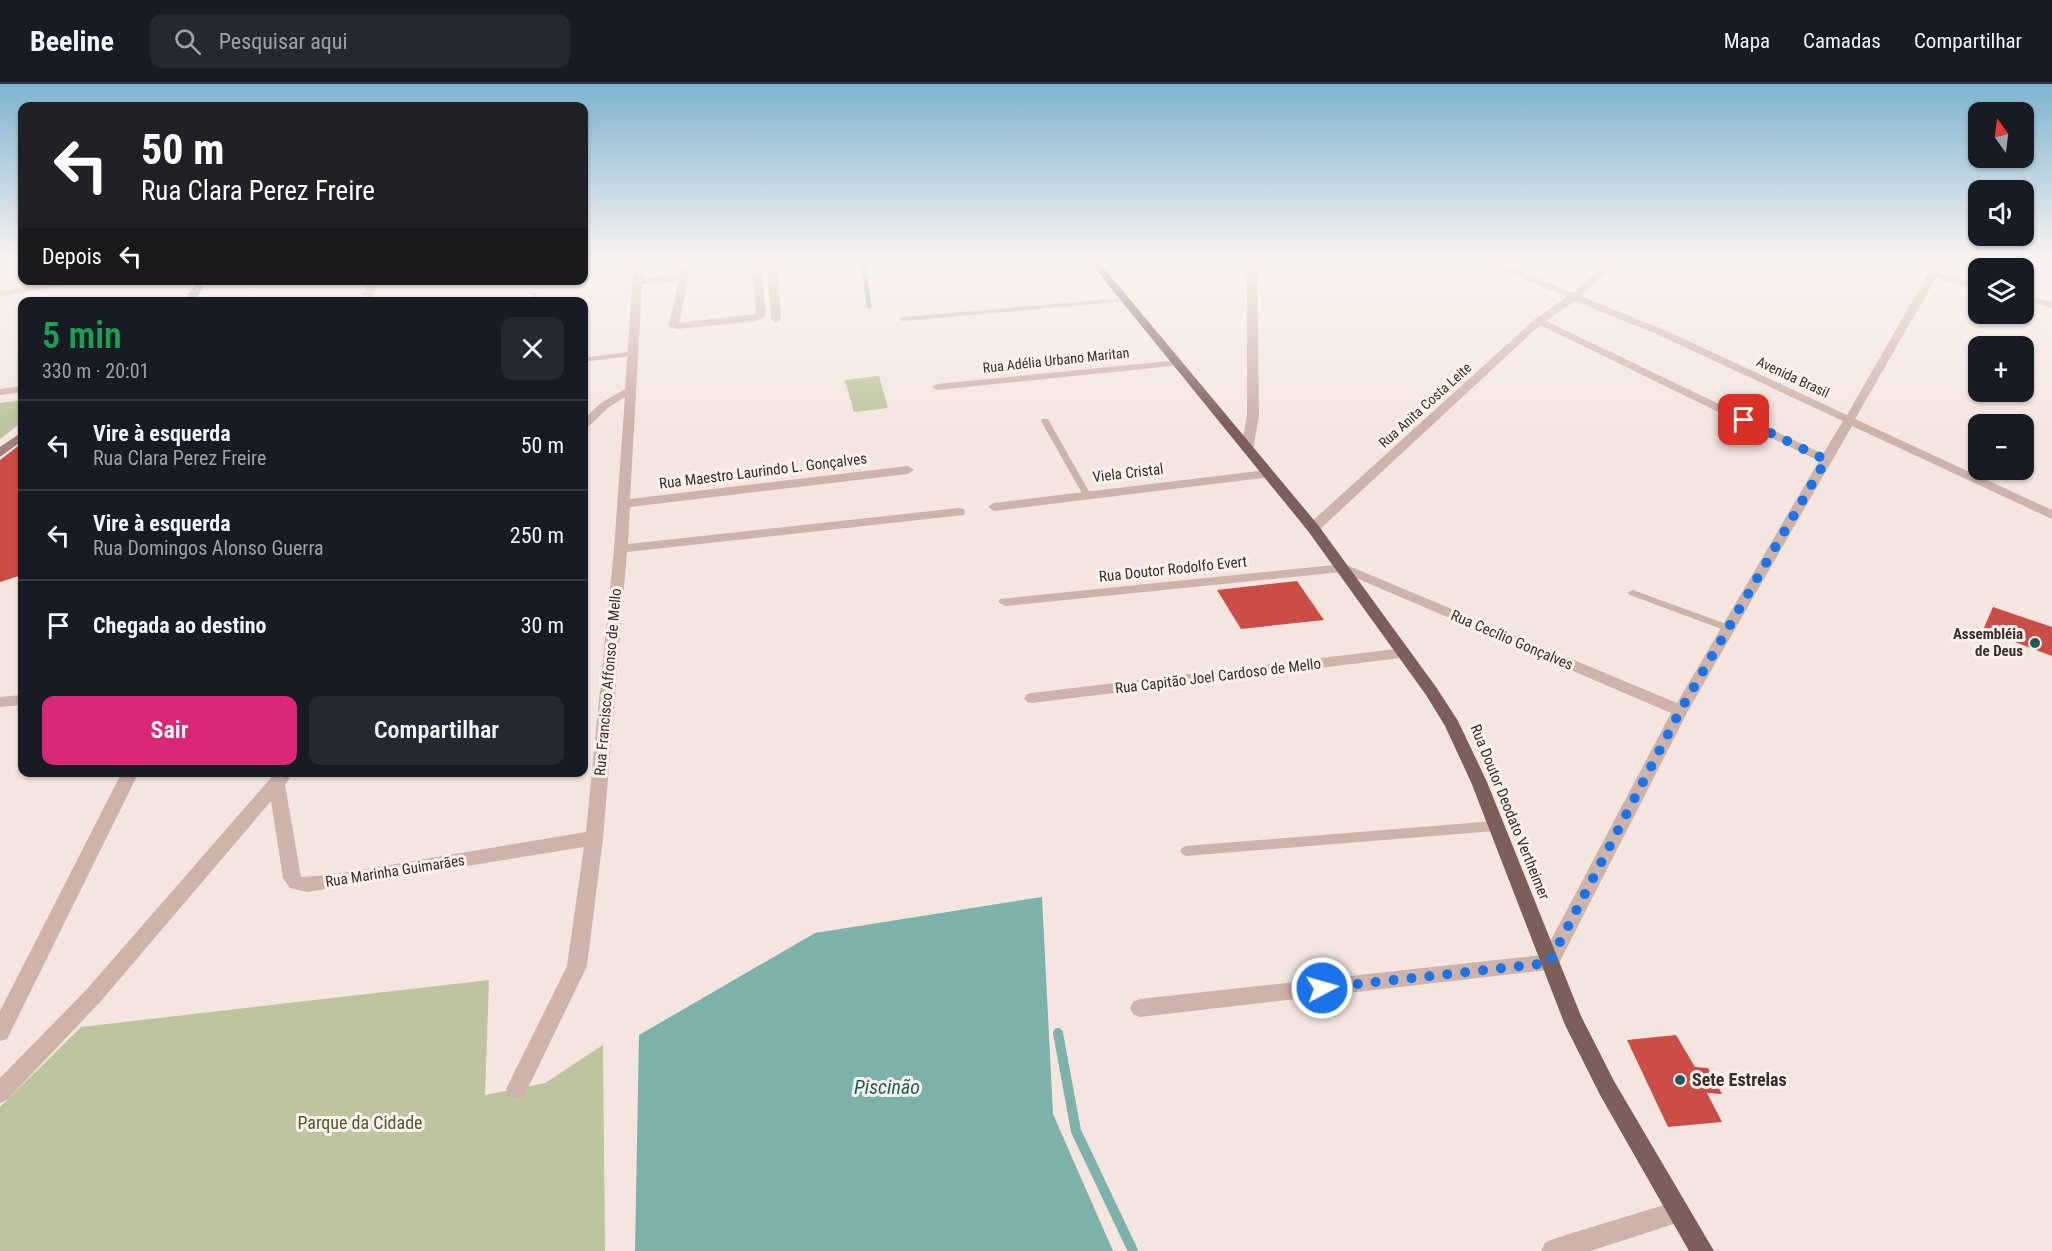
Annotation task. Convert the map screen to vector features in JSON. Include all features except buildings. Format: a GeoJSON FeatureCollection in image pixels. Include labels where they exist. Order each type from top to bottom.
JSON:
{"type":"FeatureCollection","features":[{"type":"Feature","properties":{"kind":"main road","name":"Rua Doutor Deodato Vertheimer"},"geometry":{"type":"LineString","coordinates":[[1137,314],[1344,568],[1452,725],[1479,782],[1572,1019],[1602,1078],[1677,1212],[1702,1251]]}},
{"type":"Feature","properties":{"kind":"main road"},"geometry":{"type":"LineString","coordinates":[[0,453],[18,439]]}},
{"type":"Feature","properties":{"kind":"street","name":"Rua Francisco Affonso de Mello"},"geometry":{"type":"LineString","coordinates":[[517,1089],[577,966],[594,838],[621,549],[636,314]]}},
{"type":"Feature","properties":{"kind":"street"},"geometry":{"type":"LineString","coordinates":[[676,314],[674,325],[678,326],[756,318],[761,314]]}},
{"type":"Feature","properties":{"kind":"street"},"geometry":{"type":"LineString","coordinates":[[776,314],[776,319]]}},
{"type":"Feature","properties":{"kind":"street"},"geometry":{"type":"LineString","coordinates":[[1247,450],[1253,416],[1252,314]]}},
{"type":"Feature","properties":{"kind":"street","name":"Rua Anita Costa Leite"},"geometry":{"type":"LineString","coordinates":[[1313,528],[1548,314]]}},
{"type":"Feature","properties":{"kind":"street","name":"Avenida Brasil"},"geometry":{"type":"LineString","coordinates":[[1619,314],[2052,515]]}},
{"type":"Feature","properties":{"kind":"street"},"geometry":{"type":"LineString","coordinates":[[1140,1008],[1549,963],[1680,711],[1909,314]]}},
{"type":"Feature","properties":{"kind":"street"},"geometry":{"type":"LineString","coordinates":[[1539,321],[1826,460]]}},
{"type":"Feature","properties":{"kind":"street","name":"Rua Adélia Urbano Maritan"},"geometry":{"type":"LineString","coordinates":[[937,387],[1178,363]]}},
{"type":"Feature","properties":{"kind":"street"},"geometry":{"type":"LineString","coordinates":[[0,392],[18,390]]}},
{"type":"Feature","properties":{"kind":"street"},"geometry":{"type":"LineString","coordinates":[[588,420],[612,398],[630,391]]}},
{"type":"Feature","properties":{"kind":"street","name":"Rua Maestro Laurindo L. Gonçalves"},"geometry":{"type":"LineString","coordinates":[[623,504],[908,470]]}},
{"type":"Feature","properties":{"kind":"street","name":"Viela Cristal"},"geometry":{"type":"LineString","coordinates":[[994,507],[1267,474]]}},
{"type":"Feature","properties":{"kind":"street"},"geometry":{"type":"LineString","coordinates":[[621,549],[958,512]]}},
{"type":"Feature","properties":{"kind":"street","name":"Rua Doutor Rodolfo Evert"},"geometry":{"type":"LineString","coordinates":[[1005,602],[1344,568]]}},
{"type":"Feature","properties":{"kind":"street","name":"Rua Cecílio Gonçalves"},"geometry":{"type":"LineString","coordinates":[[1344,568],[1680,711]]}},
{"type":"Feature","properties":{"kind":"street","name":"Rua Capitão Joel Cardoso de Mello"},"geometry":{"type":"LineString","coordinates":[[1032,698],[1404,653]]}},
{"type":"Feature","properties":{"kind":"street"},"geometry":{"type":"LineString","coordinates":[[0,702],[18,700]]}},
{"type":"Feature","properties":{"kind":"street"},"geometry":{"type":"LineString","coordinates":[[0,1032],[128,777]]}},
{"type":"Feature","properties":{"kind":"street"},"geometry":{"type":"LineString","coordinates":[[0,1093],[94,995],[281,778]]}},
{"type":"Feature","properties":{"kind":"street","name":"Rua Marinha Guimarães"},"geometry":{"type":"LineString","coordinates":[[281,778],[292,878],[296,884],[330,882],[594,838]]}},
{"type":"Feature","properties":{"kind":"street"},"geometry":{"type":"LineString","coordinates":[[1553,1251],[1677,1212]]}},
{"type":"Feature","properties":{"kind":"lane"},"geometry":{"type":"LineString","coordinates":[[903,319],[956,314]]}},
{"type":"Feature","properties":{"kind":"lane"},"geometry":{"type":"LineString","coordinates":[[588,359],[633,353]]}},
{"type":"Feature","properties":{"kind":"lane"},"geometry":{"type":"LineString","coordinates":[[1044,421],[1087,495]]}},
{"type":"Feature","properties":{"kind":"lane"},"geometry":{"type":"LineString","coordinates":[[1633,593],[1728,628]]}},
{"type":"Feature","properties":{"kind":"lane"},"geometry":{"type":"LineString","coordinates":[[1186,851],[1495,826]]}},
{"type":"Feature","properties":{"kind":"green space"},"geometry":{"type":"Polygon","coordinates":[[[879,376],[888,408],[854,412],[845,380],[879,376]]]}},
{"type":"Feature","properties":{"kind":"green space"},"geometry":{"type":"Polygon","coordinates":[[[18,401],[18,425],[0,439],[0,403],[18,401]]]}},
{"type":"Feature","properties":{"kind":"green space","name":"Parque da Cidade"},"geometry":{"type":"Polygon","coordinates":[[[489,980],[485,1095],[545,1083],[603,1045],[605,1251],[0,1251],[0,1107],[81,1027],[489,980]]]}},
{"type":"Feature","properties":{"kind":"water","name":"Piscinão"},"geometry":{"type":"Polygon","coordinates":[[[1042,897],[1053,1114],[1113,1251],[635,1251],[639,1035],[815,933],[1042,897]]]}},
{"type":"Feature","properties":{"kind":"waterway"},"geometry":{"type":"LineString","coordinates":[[1058,1033],[1076,1131],[1133,1251]]}},
{"type":"Feature","properties":{"kind":"place","name":"Assembléia de Deus"},"geometry":{"type":"Point","coordinates":[2035,643]}},
{"type":"Feature","properties":{"kind":"place","name":"Sete Estrelas"},"geometry":{"type":"Point","coordinates":[1680,1080]}},
{"type":"Feature","properties":{"kind":"route"},"geometry":{"type":"LineString","coordinates":[[1322,988],[1549,963],[1680,711],[1826,460],[1744,420]]}}]}
